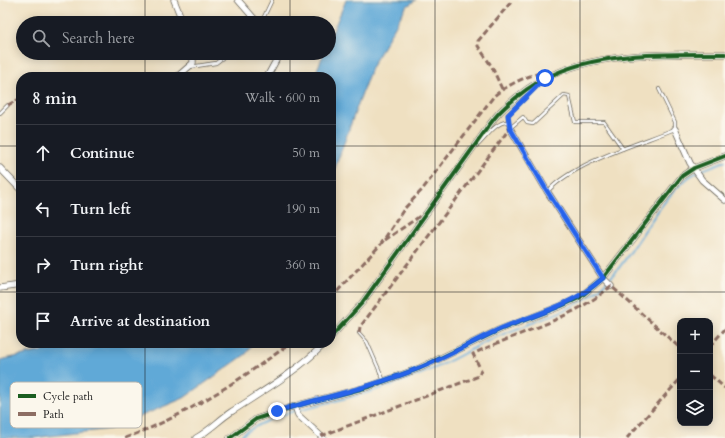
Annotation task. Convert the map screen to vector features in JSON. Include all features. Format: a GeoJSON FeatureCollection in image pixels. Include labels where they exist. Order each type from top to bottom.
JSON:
{"type":"FeatureCollection","features":[{"type":"Feature","properties":{"kind":"street"},"geometry":{"type":"LineString","coordinates":[[174,0],[180,16]]}},
{"type":"Feature","properties":{"kind":"street"},"geometry":{"type":"LineString","coordinates":[[238,0],[253,16]]}},
{"type":"Feature","properties":{"kind":"street"},"geometry":{"type":"LineString","coordinates":[[336,332],[362,303],[465,158],[502,109],[545,78],[567,69],[622,57],[646,54],[725,54]]}},
{"type":"Feature","properties":{"kind":"street"},"geometry":{"type":"LineString","coordinates":[[183,72],[190,67],[193,60]]}},
{"type":"Feature","properties":{"kind":"street"},"geometry":{"type":"LineString","coordinates":[[270,72],[276,60]]}},
{"type":"Feature","properties":{"kind":"street"},"geometry":{"type":"LineString","coordinates":[[510,128],[547,191],[607,282]]}},
{"type":"Feature","properties":{"kind":"street"},"geometry":{"type":"LineString","coordinates":[[675,129],[696,171],[725,200]]}},
{"type":"Feature","properties":{"kind":"street"},"geometry":{"type":"LineString","coordinates":[[230,438],[256,419],[295,406],[335,397],[436,362],[499,330],[579,298],[607,282],[670,189],[682,176],[696,171],[725,156]]}},
{"type":"Feature","properties":{"kind":"street"},"geometry":{"type":"LineString","coordinates":[[0,168],[16,185]]}},
{"type":"Feature","properties":{"kind":"street"},"geometry":{"type":"LineString","coordinates":[[0,288],[16,286]]}},
{"type":"Feature","properties":{"kind":"street"},"geometry":{"type":"LineString","coordinates":[[196,438],[230,413],[258,397],[320,348]]}},
{"type":"Feature","properties":{"kind":"street"},"geometry":{"type":"LineString","coordinates":[[295,406],[298,415],[323,438]]}},
{"type":"Feature","properties":{"kind":"lane"},"geometry":{"type":"LineString","coordinates":[[263,16],[272,0]]}},
{"type":"Feature","properties":{"kind":"lane"},"geometry":{"type":"LineString","coordinates":[[190,67],[216,63],[220,60]]}},
{"type":"Feature","properties":{"kind":"lane"},"geometry":{"type":"LineString","coordinates":[[545,78],[508,115],[510,128],[523,117],[527,123],[533,124],[564,95],[569,96],[575,122],[604,122],[622,149]]}},
{"type":"Feature","properties":{"kind":"lane"},"geometry":{"type":"LineString","coordinates":[[547,191],[554,183],[590,163],[675,129],[675,122],[659,89]]}},
{"type":"Feature","properties":{"kind":"lane"},"geometry":{"type":"LineString","coordinates":[[0,113],[8,105]]}},
{"type":"Feature","properties":{"kind":"lane"},"geometry":{"type":"LineString","coordinates":[[465,158],[498,125],[503,122],[508,122]]}},
{"type":"Feature","properties":{"kind":"lane"},"geometry":{"type":"LineString","coordinates":[[359,333],[367,342],[384,381]]}},
{"type":"Feature","properties":{"kind":"water"},"geometry":{"type":"Polygon","coordinates":[[[346,0],[416,0],[406,7],[371,68],[336,165],[336,72],[316,72],[321,60],[336,60],[336,24],[346,0]]]}},
{"type":"Feature","properties":{"kind":"water"},"geometry":{"type":"Polygon","coordinates":[[[56,348],[250,348],[246,354],[184,398],[142,416],[142,382],[10,382],[10,428],[112,428],[33,438],[0,438],[0,360],[56,348]]]}},
{"type":"Feature","properties":{"kind":"waterway"},"geometry":{"type":"LineString","coordinates":[[238,438],[254,428],[288,413],[361,394],[416,376],[444,364],[492,339],[562,311],[584,300],[600,288],[614,274],[661,206],[674,191],[689,177],[725,161]]}},
{"type":"Feature","properties":{"kind":"marked path"},"geometry":{"type":"LineString","coordinates":[[502,89],[492,67],[478,46],[478,41],[512,1]]}},
{"type":"Feature","properties":{"kind":"marked path"},"geometry":{"type":"LineString","coordinates":[[336,293],[381,244],[404,209],[422,190],[494,96],[511,84],[532,75],[545,72],[549,76]]}},
{"type":"Feature","properties":{"kind":"marked path"},"geometry":{"type":"LineString","coordinates":[[8,105],[16,101]]}},
{"type":"Feature","properties":{"kind":"marked path"},"geometry":{"type":"LineString","coordinates":[[359,333],[360,327],[510,128]]}},
{"type":"Feature","properties":{"kind":"marked path"},"geometry":{"type":"LineString","coordinates":[[385,240],[423,214]]}},
{"type":"Feature","properties":{"kind":"marked path"},"geometry":{"type":"LineString","coordinates":[[321,436],[479,376],[481,370],[473,354],[562,317],[596,298],[611,286],[677,345]]}},
{"type":"Feature","properties":{"kind":"marked path"},"geometry":{"type":"LineString","coordinates":[[713,343],[725,329]]}},
{"type":"Feature","properties":{"kind":"marked path"},"geometry":{"type":"LineString","coordinates":[[125,438],[190,408],[231,384],[284,348]]}},
{"type":"Feature","properties":{"kind":"marked path"},"geometry":{"type":"LineString","coordinates":[[713,378],[725,388]]}},
{"type":"Feature","properties":{"kind":"marked path"},"geometry":{"type":"LineString","coordinates":[[627,438],[677,382]]}},
{"type":"Feature","properties":{"kind":"cycle path"},"geometry":{"type":"LineString","coordinates":[[336,332],[362,303],[493,120],[504,108],[535,84],[566,69],[610,59],[657,54],[725,54]]}},
{"type":"Feature","properties":{"kind":"cycle path"},"geometry":{"type":"LineString","coordinates":[[230,438],[256,419],[295,406],[368,387],[420,368],[499,330],[579,298],[603,278],[682,176],[694,168],[725,156]]}},
{"type":"Feature","properties":{"kind":"route"},"geometry":{"type":"LineString","coordinates":[[277,411],[335,397],[368,387],[436,362],[499,330],[579,298],[592,289],[603,278],[547,191],[510,128],[508,122],[508,115],[545,78]]}}]}
